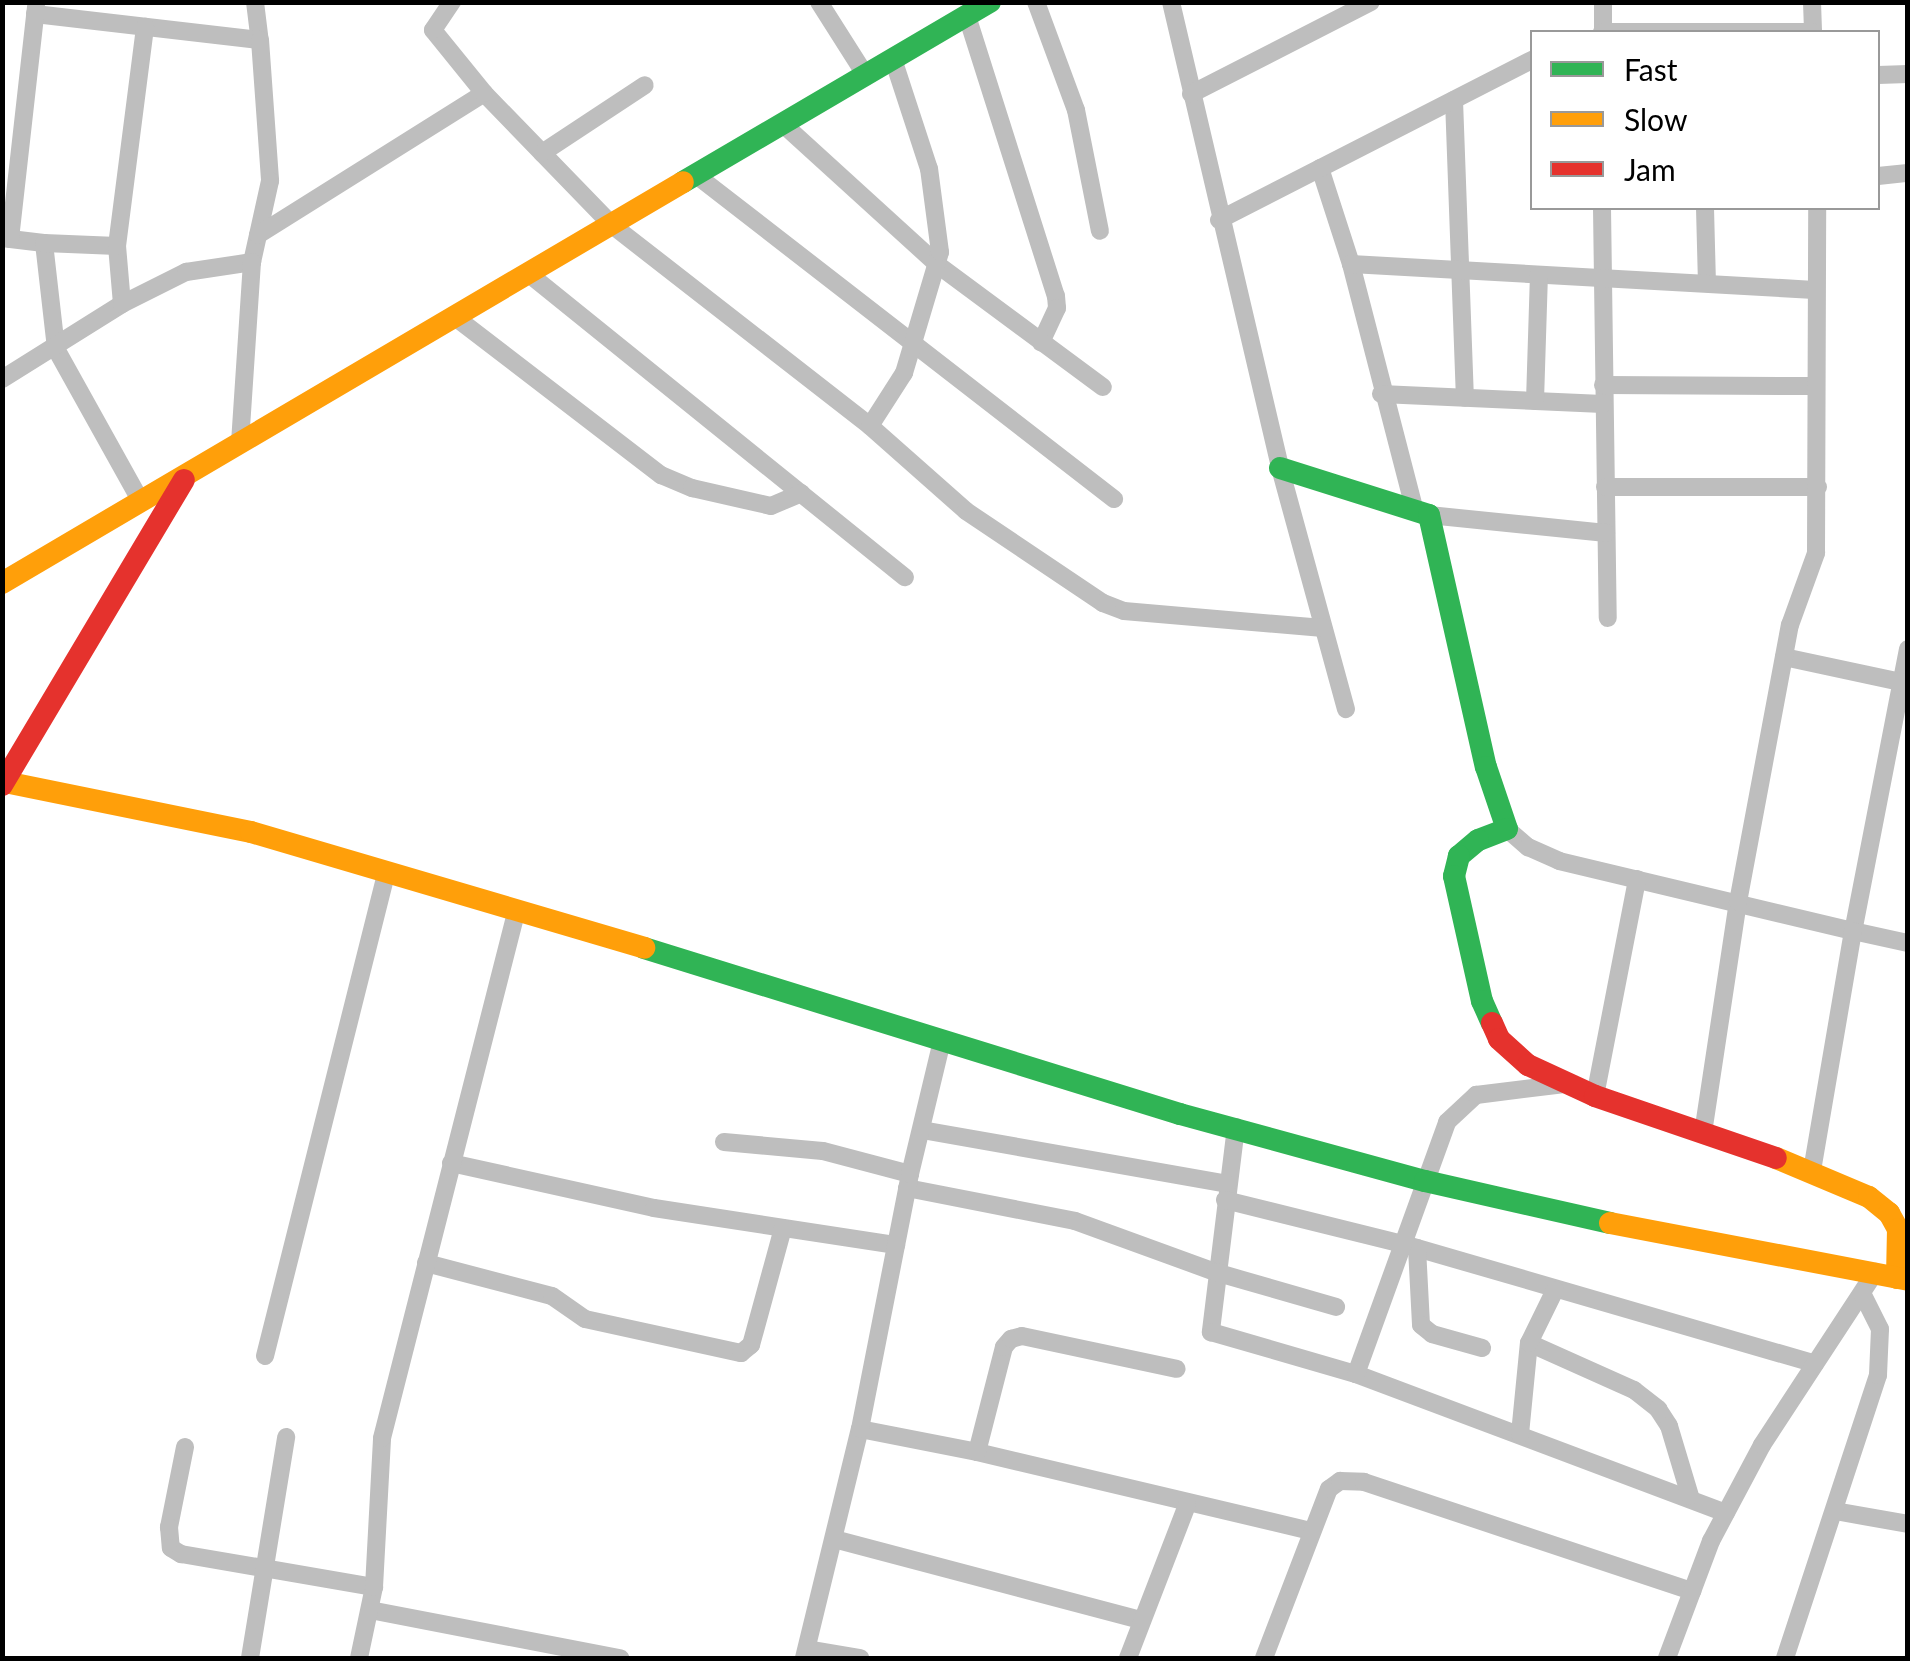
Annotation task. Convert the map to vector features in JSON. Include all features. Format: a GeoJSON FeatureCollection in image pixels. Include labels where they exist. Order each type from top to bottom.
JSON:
{"type":"FeatureCollection","features":[{"type":"Feature","properties":{"kind":"street"},"geometry":{"type":"LineString","coordinates":[[240,444],[252,262],[270,182],[255,2]]}},
{"type":"Feature","properties":{"kind":"street"},"geometry":{"type":"LineString","coordinates":[[452,2],[434,30],[484,92],[612,225],[870,426],[966,511],[1113,608],[1323,628]]}},
{"type":"Feature","properties":{"kind":"street"},"geometry":{"type":"LineString","coordinates":[[820,2],[866,76]]}},
{"type":"Feature","properties":{"kind":"street"},"geometry":{"type":"LineString","coordinates":[[2,583],[990,2]]}},
{"type":"Feature","properties":{"kind":"street"},"geometry":{"type":"LineString","coordinates":[[1036,2],[1076,110],[1100,232]]}},
{"type":"Feature","properties":{"kind":"street"},"geometry":{"type":"LineString","coordinates":[[1171,2],[1280,468],[1346,709]]}},
{"type":"Feature","properties":{"kind":"street"},"geometry":{"type":"LineString","coordinates":[[1191,94],[1370,2]]}},
{"type":"Feature","properties":{"kind":"street"},"geometry":{"type":"LineString","coordinates":[[1603,2],[1603,30]]}},
{"type":"Feature","properties":{"kind":"street"},"geometry":{"type":"LineString","coordinates":[[1812,2],[1813,30]]}},
{"type":"Feature","properties":{"kind":"street"},"geometry":{"type":"LineString","coordinates":[[117,246],[6,239],[36,8],[145,27],[260,40]]}},
{"type":"Feature","properties":{"kind":"street"},"geometry":{"type":"LineString","coordinates":[[967,16],[1056,296],[1057,308],[1041,342]]}},
{"type":"Feature","properties":{"kind":"street"},"geometry":{"type":"LineString","coordinates":[[122,304],[117,246],[145,27]]}},
{"type":"Feature","properties":{"kind":"street"},"geometry":{"type":"LineString","coordinates":[[870,426],[899,384],[914,347],[938,264],[940,243],[928,169],[893,59]]}},
{"type":"Feature","properties":{"kind":"street"},"geometry":{"type":"LineString","coordinates":[[1219,220],[1530,61]]}},
{"type":"Feature","properties":{"kind":"street"},"geometry":{"type":"LineString","coordinates":[[1880,75],[1908,74]]}},
{"type":"Feature","properties":{"kind":"street"},"geometry":{"type":"LineString","coordinates":[[542,153],[644,85]]}},
{"type":"Feature","properties":{"kind":"street"},"geometry":{"type":"LineString","coordinates":[[258,235],[484,92]]}},
{"type":"Feature","properties":{"kind":"street"},"geometry":{"type":"LineString","coordinates":[[1454,100],[1465,398]]}},
{"type":"Feature","properties":{"kind":"street"},"geometry":{"type":"LineString","coordinates":[[783,124],[938,264],[1102,387]]}},
{"type":"Feature","properties":{"kind":"street"},"geometry":{"type":"LineString","coordinates":[[1320,168],[1351,264],[1381,394],[1422,514],[1486,767],[1507,829],[1528,847],[1559,860],[1908,944]]}},
{"type":"Feature","properties":{"kind":"street"},"geometry":{"type":"LineString","coordinates":[[1880,176],[1908,173]]}},
{"type":"Feature","properties":{"kind":"street"},"geometry":{"type":"LineString","coordinates":[[696,176],[1114,498]]}},
{"type":"Feature","properties":{"kind":"street"},"geometry":{"type":"LineString","coordinates":[[1602,210],[1608,618]]}},
{"type":"Feature","properties":{"kind":"street"},"geometry":{"type":"LineString","coordinates":[[1705,210],[1707,282]]}},
{"type":"Feature","properties":{"kind":"street"},"geometry":{"type":"LineString","coordinates":[[1703,1132],[1738,902],[1784,657],[1794,609],[1816,552],[1814,290],[1818,210]]}},
{"type":"Feature","properties":{"kind":"street"},"geometry":{"type":"LineString","coordinates":[[44,243],[56,348],[141,502]]}},
{"type":"Feature","properties":{"kind":"street"},"geometry":{"type":"LineString","coordinates":[[2,379],[122,304],[186,272],[252,262]]}},
{"type":"Feature","properties":{"kind":"street"},"geometry":{"type":"LineString","coordinates":[[1351,264],[1814,290]]}},
{"type":"Feature","properties":{"kind":"street"},"geometry":{"type":"LineString","coordinates":[[529,274],[905,577]]}},
{"type":"Feature","properties":{"kind":"street"},"geometry":{"type":"LineString","coordinates":[[1536,401],[1539,274]]}},
{"type":"Feature","properties":{"kind":"street"},"geometry":{"type":"LineString","coordinates":[[456,317],[661,475],[692,488],[771,506],[800,492]]}},
{"type":"Feature","properties":{"kind":"street"},"geometry":{"type":"LineString","coordinates":[[1381,394],[1536,401],[1815,386]]}},
{"type":"Feature","properties":{"kind":"street"},"geometry":{"type":"LineString","coordinates":[[1280,468],[1422,514],[1606,534]]}},
{"type":"Feature","properties":{"kind":"street"},"geometry":{"type":"LineString","coordinates":[[187,475],[4,783],[251,832],[516,913],[731,971],[942,1041],[1424,1182],[1674,1237],[1893,1277]]}},
{"type":"Feature","properties":{"kind":"street"},"geometry":{"type":"LineString","coordinates":[[1605,487],[1818,487]]}},
{"type":"Feature","properties":{"kind":"street"},"geometry":{"type":"LineString","coordinates":[[1812,1170],[1908,649]]}},
{"type":"Feature","properties":{"kind":"street"},"geometry":{"type":"LineString","coordinates":[[1784,657],[1900,682]]}},
{"type":"Feature","properties":{"kind":"street"},"geometry":{"type":"LineString","coordinates":[[1507,829],[1478,840],[1459,856],[1454,876],[1482,1001],[1499,1039],[1514,1054],[1595,1096],[1812,1170],[1868,1197],[1903,1227],[1893,1277]]}},
{"type":"Feature","properties":{"kind":"street"},"geometry":{"type":"LineString","coordinates":[[265,1356],[386,873]]}},
{"type":"Feature","properties":{"kind":"street"},"geometry":{"type":"LineString","coordinates":[[1595,1096],[1637,879]]}},
{"type":"Feature","properties":{"kind":"street"},"geometry":{"type":"LineString","coordinates":[[359,1658],[374,1587],[379,1451],[516,913]]}},
{"type":"Feature","properties":{"kind":"street"},"geometry":{"type":"LineString","coordinates":[[860,1658],[805,1654],[860,1430],[909,1181],[942,1041]]}},
{"type":"Feature","properties":{"kind":"street"},"geometry":{"type":"LineString","coordinates":[[1356,1374],[1410,1246],[1424,1182],[1447,1122],[1476,1095],[1570,1084]]}},
{"type":"Feature","properties":{"kind":"street"},"geometry":{"type":"LineString","coordinates":[[1236,1127],[1215,1272],[1211,1332],[1356,1374],[1690,1496],[1726,1513]]}},
{"type":"Feature","properties":{"kind":"street"},"geometry":{"type":"LineString","coordinates":[[922,1130],[1226,1192],[1815,1364]]}},
{"type":"Feature","properties":{"kind":"street"},"geometry":{"type":"LineString","coordinates":[[724,1142],[823,1151],[909,1181],[1075,1221],[1215,1272],[1336,1306]]}},
{"type":"Feature","properties":{"kind":"street"},"geometry":{"type":"LineString","coordinates":[[451,1162],[654,1208],[896,1245]]}},
{"type":"Feature","properties":{"kind":"street"},"geometry":{"type":"LineString","coordinates":[[426,1263],[552,1296],[585,1319],[741,1353],[752,1345],[783,1228]]}},
{"type":"Feature","properties":{"kind":"street"},"geometry":{"type":"LineString","coordinates":[[1410,1246],[1421,1325],[1432,1334],[1482,1348]]}},
{"type":"Feature","properties":{"kind":"street"},"geometry":{"type":"LineString","coordinates":[[1667,1658],[1726,1513],[1762,1444],[1862,1293],[1893,1277]]}},
{"type":"Feature","properties":{"kind":"street"},"geometry":{"type":"LineString","coordinates":[[1520,1434],[1528,1343],[1555,1290]]}},
{"type":"Feature","properties":{"kind":"street"},"geometry":{"type":"LineString","coordinates":[[1785,1658],[1878,1376],[1882,1348],[1874,1312],[1862,1293]]}},
{"type":"Feature","properties":{"kind":"street"},"geometry":{"type":"LineString","coordinates":[[977,1452],[1004,1347],[1011,1339],[1022,1336],[1177,1370]]}},
{"type":"Feature","properties":{"kind":"street"},"geometry":{"type":"LineString","coordinates":[[1528,1343],[1634,1390],[1658,1409],[1669,1426],[1690,1496]]}},
{"type":"Feature","properties":{"kind":"street"},"geometry":{"type":"LineString","coordinates":[[860,1430],[977,1452],[1187,1505],[1312,1531]]}},
{"type":"Feature","properties":{"kind":"street"},"geometry":{"type":"LineString","coordinates":[[250,1658],[286,1437]]}},
{"type":"Feature","properties":{"kind":"street"},"geometry":{"type":"LineString","coordinates":[[185,1447],[168,1527],[171,1548],[180,1554],[374,1587]]}},
{"type":"Feature","properties":{"kind":"street"},"geometry":{"type":"LineString","coordinates":[[1264,1658],[1329,1488],[1340,1481],[1364,1482],[1692,1591]]}},
{"type":"Feature","properties":{"kind":"street"},"geometry":{"type":"LineString","coordinates":[[1128,1658],[1187,1505]]}},
{"type":"Feature","properties":{"kind":"street"},"geometry":{"type":"LineString","coordinates":[[1836,1511],[1908,1524]]}},
{"type":"Feature","properties":{"kind":"street"},"geometry":{"type":"LineString","coordinates":[[834,1538],[1141,1620]]}},
{"type":"Feature","properties":{"kind":"street"},"geometry":{"type":"LineString","coordinates":[[370,1610],[620,1658]]}},
{"type":"Feature","properties":{"kind":"traffic: fast"},"geometry":{"type":"LineString","coordinates":[[683,182],[990,2]]}},
{"type":"Feature","properties":{"kind":"traffic: fast"},"geometry":{"type":"LineString","coordinates":[[1280,468],[1429,515],[1486,767],[1507,829],[1478,840],[1459,856],[1454,876],[1482,1001],[1492,1023]]}},
{"type":"Feature","properties":{"kind":"traffic: fast"},"geometry":{"type":"LineString","coordinates":[[644,948],[1180,1114],[1425,1181],[1610,1223]]}},
{"type":"Feature","properties":{"kind":"traffic: slow"},"geometry":{"type":"LineString","coordinates":[[2,583],[683,182]]}},
{"type":"Feature","properties":{"kind":"traffic: slow"},"geometry":{"type":"LineString","coordinates":[[5,782],[251,832],[644,948]]}},
{"type":"Feature","properties":{"kind":"traffic: slow"},"geometry":{"type":"LineString","coordinates":[[1776,1158],[1869,1197],[1889,1213],[1898,1229],[1897,1278]]}},
{"type":"Feature","properties":{"kind":"traffic: slow"},"geometry":{"type":"LineString","coordinates":[[1610,1223],[1908,1280]]}},
{"type":"Feature","properties":{"kind":"traffic: jam"},"geometry":{"type":"LineString","coordinates":[[2,785],[184,480]]}},
{"type":"Feature","properties":{"kind":"traffic: jam"},"geometry":{"type":"LineString","coordinates":[[1492,1023],[1499,1039],[1528,1065],[1595,1096],[1776,1158]]}}]}
